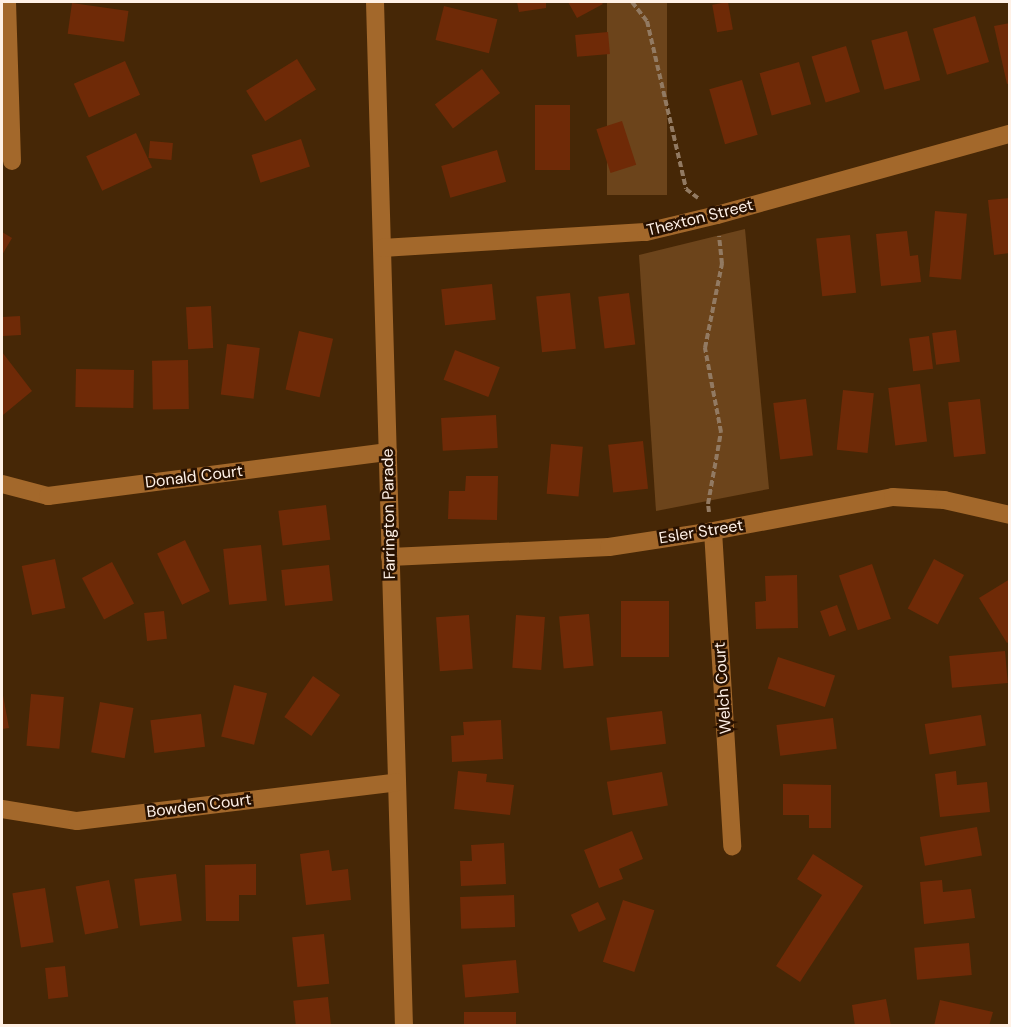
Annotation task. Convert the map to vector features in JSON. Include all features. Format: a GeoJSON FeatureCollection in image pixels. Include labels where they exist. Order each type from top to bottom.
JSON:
{"type":"FeatureCollection","features":[{"type":"Feature","properties":{"kind":"street"},"geometry":{"type":"LineString","coordinates":[[7,2],[12,161]]}},
{"type":"Feature","properties":{"kind":"street","name":"Farrington Parade"},"geometry":{"type":"LineString","coordinates":[[375,2],[404,1026]]}},
{"type":"Feature","properties":{"kind":"street","name":"Thexton Street"},"geometry":{"type":"LineString","coordinates":[[382,248],[646,232],[717,215],[1010,134]]}},
{"type":"Feature","properties":{"kind":"street","name":"Donald Court"},"geometry":{"type":"LineString","coordinates":[[2,484],[48,496],[388,452]]}},
{"type":"Feature","properties":{"kind":"street","name":"Esler Street"},"geometry":{"type":"LineString","coordinates":[[390,557],[609,547],[713,531],[893,497],[944,500],[1010,515]]}},
{"type":"Feature","properties":{"kind":"street","name":"Welch Court"},"geometry":{"type":"LineString","coordinates":[[713,531],[732,846]]}},
{"type":"Feature","properties":{"kind":"street","name":"Bowden Court"},"geometry":{"type":"LineString","coordinates":[[2,809],[77,821],[397,782]]}},
{"type":"Feature","properties":{"kind":"path"},"geometry":{"type":"LineString","coordinates":[[632,2],[647,21],[686,189],[717,215],[722,264],[705,348],[721,432],[708,504],[713,531]]}},
{"type":"Feature","properties":{"kind":"shaded area"},"geometry":{"type":"Polygon","coordinates":[[[607,2],[667,2],[667,195],[607,195],[607,2]]]}},
{"type":"Feature","properties":{"kind":"shaded area"},"geometry":{"type":"Polygon","coordinates":[[[745,229],[769,489],[656,511],[639,255],[745,229]]]}},
{"type":"Feature","properties":{"kind":"building"},"geometry":{"type":"Polygon","coordinates":[[[517,2],[546,2],[546,8],[519,12],[517,2]]]}},
{"type":"Feature","properties":{"kind":"building"},"geometry":{"type":"Polygon","coordinates":[[[568,2],[601,2],[603,4],[577,18],[568,2]]]}},
{"type":"Feature","properties":{"kind":"building"},"geometry":{"type":"Polygon","coordinates":[[[728,2],[733,30],[717,32],[712,5],[728,2]]]}},
{"type":"Feature","properties":{"kind":"building"},"geometry":{"type":"Polygon","coordinates":[[[72,3],[128,11],[124,42],[68,34],[72,3]]]}},
{"type":"Feature","properties":{"kind":"building"},"geometry":{"type":"Polygon","coordinates":[[[444,6],[497,19],[489,53],[436,40],[444,6]]]}},
{"type":"Feature","properties":{"kind":"building"},"geometry":{"type":"Polygon","coordinates":[[[975,16],[989,62],[947,75],[933,29],[975,16]]]}},
{"type":"Feature","properties":{"kind":"building"},"geometry":{"type":"Polygon","coordinates":[[[1010,23],[1010,83],[1007,84],[994,26],[1010,23]]]}},
{"type":"Feature","properties":{"kind":"building"},"geometry":{"type":"Polygon","coordinates":[[[907,31],[920,80],[884,90],[871,41],[907,31]]]}},
{"type":"Feature","properties":{"kind":"building"},"geometry":{"type":"Polygon","coordinates":[[[608,32],[610,54],[577,57],[575,35],[608,32]]]}},
{"type":"Feature","properties":{"kind":"building"},"geometry":{"type":"Polygon","coordinates":[[[846,46],[860,92],[826,102],[812,57],[846,46]]]}},
{"type":"Feature","properties":{"kind":"building"},"geometry":{"type":"Polygon","coordinates":[[[297,59],[316,90],[265,121],[246,91],[297,59]]]}},
{"type":"Feature","properties":{"kind":"building"},"geometry":{"type":"Polygon","coordinates":[[[125,61],[140,95],[89,118],[74,84],[125,61]]]}},
{"type":"Feature","properties":{"kind":"building"},"geometry":{"type":"Polygon","coordinates":[[[799,62],[811,104],[772,116],[760,73],[799,62]]]}},
{"type":"Feature","properties":{"kind":"building"},"geometry":{"type":"Polygon","coordinates":[[[482,69],[500,93],[453,128],[435,105],[482,69]]]}},
{"type":"Feature","properties":{"kind":"building"},"geometry":{"type":"Polygon","coordinates":[[[742,80],[758,135],[725,144],[709,89],[742,80]]]}},
{"type":"Feature","properties":{"kind":"building"},"geometry":{"type":"Polygon","coordinates":[[[535,105],[570,105],[570,170],[535,170],[535,105]]]}},
{"type":"Feature","properties":{"kind":"building"},"geometry":{"type":"Polygon","coordinates":[[[622,121],[636,165],[611,173],[596,129],[622,121]]]}},
{"type":"Feature","properties":{"kind":"building"},"geometry":{"type":"Polygon","coordinates":[[[136,133],[152,167],[102,191],[86,156],[136,133]]]}},
{"type":"Feature","properties":{"kind":"building"},"geometry":{"type":"Polygon","coordinates":[[[301,139],[310,167],[261,183],[252,155],[301,139]]]}},
{"type":"Feature","properties":{"kind":"building"},"geometry":{"type":"Polygon","coordinates":[[[150,141],[173,143],[171,160],[149,158],[150,141]]]}},
{"type":"Feature","properties":{"kind":"building"},"geometry":{"type":"Polygon","coordinates":[[[497,150],[506,182],[450,198],[441,166],[497,150]]]}},
{"type":"Feature","properties":{"kind":"building"},"geometry":{"type":"Polygon","coordinates":[[[1010,198],[1010,253],[994,255],[988,200],[1010,198]]]}},
{"type":"Feature","properties":{"kind":"building"},"geometry":{"type":"Polygon","coordinates":[[[935,211],[967,214],[961,280],[929,277],[935,211]]]}},
{"type":"Feature","properties":{"kind":"building"},"geometry":{"type":"Polygon","coordinates":[[[907,231],[910,256],[918,255],[921,282],[881,286],[876,234],[907,231]]]}},
{"type":"Feature","properties":{"kind":"building"},"geometry":{"type":"Polygon","coordinates":[[[2,232],[12,238],[2,255],[2,232]]]}},
{"type":"Feature","properties":{"kind":"building"},"geometry":{"type":"Polygon","coordinates":[[[850,235],[856,293],[822,296],[816,239],[850,235]]]}},
{"type":"Feature","properties":{"kind":"building"},"geometry":{"type":"Polygon","coordinates":[[[492,284],[496,320],[445,325],[441,289],[492,284]]]}},
{"type":"Feature","properties":{"kind":"building"},"geometry":{"type":"Polygon","coordinates":[[[570,293],[576,349],[542,352],[536,297],[570,293]]]}},
{"type":"Feature","properties":{"kind":"building"},"geometry":{"type":"Polygon","coordinates":[[[629,293],[635,345],[605,348],[598,297],[629,293]]]}},
{"type":"Feature","properties":{"kind":"building"},"geometry":{"type":"Polygon","coordinates":[[[211,306],[213,348],[188,349],[186,307],[211,306]]]}},
{"type":"Feature","properties":{"kind":"building"},"geometry":{"type":"Polygon","coordinates":[[[20,316],[21,335],[3,336],[2,317],[20,316]]]}},
{"type":"Feature","properties":{"kind":"building"},"geometry":{"type":"Polygon","coordinates":[[[956,330],[960,362],[936,365],[932,333],[956,330]]]}},
{"type":"Feature","properties":{"kind":"building"},"geometry":{"type":"Polygon","coordinates":[[[299,331],[333,339],[320,397],[286,389],[299,331]]]}},
{"type":"Feature","properties":{"kind":"building"},"geometry":{"type":"Polygon","coordinates":[[[929,336],[933,369],[913,371],[909,338],[929,336]]]}},
{"type":"Feature","properties":{"kind":"building"},"geometry":{"type":"Polygon","coordinates":[[[227,344],[260,348],[254,399],[221,395],[227,344]]]}},
{"type":"Feature","properties":{"kind":"building"},"geometry":{"type":"Polygon","coordinates":[[[455,350],[500,367],[488,397],[444,380],[455,350]]]}},
{"type":"Feature","properties":{"kind":"building"},"geometry":{"type":"Polygon","coordinates":[[[2,352],[32,391],[3,415],[2,414],[2,352]]]}},
{"type":"Feature","properties":{"kind":"building"},"geometry":{"type":"Polygon","coordinates":[[[188,360],[189,409],[153,410],[152,361],[188,360]]]}},
{"type":"Feature","properties":{"kind":"building"},"geometry":{"type":"Polygon","coordinates":[[[76,369],[134,370],[133,408],[75,407],[76,369]]]}},
{"type":"Feature","properties":{"kind":"building"},"geometry":{"type":"Polygon","coordinates":[[[920,384],[927,442],[895,445],[888,388],[920,384]]]}},
{"type":"Feature","properties":{"kind":"building"},"geometry":{"type":"Polygon","coordinates":[[[843,390],[874,393],[868,453],[837,450],[843,390]]]}},
{"type":"Feature","properties":{"kind":"building"},"geometry":{"type":"Polygon","coordinates":[[[806,399],[813,456],[780,460],[773,403],[806,399]]]}},
{"type":"Feature","properties":{"kind":"building"},"geometry":{"type":"Polygon","coordinates":[[[980,399],[986,454],[954,457],[948,402],[980,399]]]}},
{"type":"Feature","properties":{"kind":"building"},"geometry":{"type":"Polygon","coordinates":[[[496,415],[498,448],[443,451],[441,418],[496,415]]]}},
{"type":"Feature","properties":{"kind":"building"},"geometry":{"type":"Polygon","coordinates":[[[643,441],[648,489],[613,492],[608,445],[643,441]]]}},
{"type":"Feature","properties":{"kind":"building"},"geometry":{"type":"Polygon","coordinates":[[[551,444],[583,447],[579,497],[547,494],[551,444]]]}},
{"type":"Feature","properties":{"kind":"building"},"geometry":{"type":"Polygon","coordinates":[[[466,476],[498,476],[497,520],[448,519],[449,491],[465,491],[466,476]]]}},
{"type":"Feature","properties":{"kind":"building"},"geometry":{"type":"Polygon","coordinates":[[[326,505],[330,540],[283,546],[278,511],[326,505]]]}},
{"type":"Feature","properties":{"kind":"building"},"geometry":{"type":"Polygon","coordinates":[[[185,540],[210,591],[182,605],[157,554],[185,540]]]}},
{"type":"Feature","properties":{"kind":"building"},"geometry":{"type":"Polygon","coordinates":[[[261,545],[267,601],[229,605],[223,549],[261,545]]]}},
{"type":"Feature","properties":{"kind":"building"},"geometry":{"type":"Polygon","coordinates":[[[55,559],[65,608],[32,615],[22,566],[55,559]]]}},
{"type":"Feature","properties":{"kind":"building"},"geometry":{"type":"Polygon","coordinates":[[[934,559],[964,575],[938,624],[908,608],[934,559]]]}},
{"type":"Feature","properties":{"kind":"building"},"geometry":{"type":"Polygon","coordinates":[[[112,562],[134,603],[104,619],[82,578],[112,562]]]}},
{"type":"Feature","properties":{"kind":"building"},"geometry":{"type":"Polygon","coordinates":[[[872,564],[891,619],[858,630],[839,575],[872,564]]]}},
{"type":"Feature","properties":{"kind":"building"},"geometry":{"type":"Polygon","coordinates":[[[329,565],[333,601],[285,606],[281,570],[329,565]]]}},
{"type":"Feature","properties":{"kind":"building"},"geometry":{"type":"Polygon","coordinates":[[[797,575],[798,628],[756,629],[755,602],[766,601],[765,576],[797,575]]]}},
{"type":"Feature","properties":{"kind":"building"},"geometry":{"type":"Polygon","coordinates":[[[1010,579],[1010,641],[1007,643],[979,598],[1010,579]]]}},
{"type":"Feature","properties":{"kind":"building"},"geometry":{"type":"Polygon","coordinates":[[[621,601],[669,601],[669,657],[621,657],[621,601]]]}},
{"type":"Feature","properties":{"kind":"building"},"geometry":{"type":"Polygon","coordinates":[[[837,605],[846,630],[829,637],[820,611],[837,605]]]}},
{"type":"Feature","properties":{"kind":"building"},"geometry":{"type":"Polygon","coordinates":[[[164,611],[167,639],[147,641],[144,613],[164,611]]]}},
{"type":"Feature","properties":{"kind":"building"},"geometry":{"type":"Polygon","coordinates":[[[589,614],[594,666],[564,668],[559,617],[589,614]]]}},
{"type":"Feature","properties":{"kind":"building"},"geometry":{"type":"Polygon","coordinates":[[[469,615],[473,669],[440,671],[436,617],[469,615]]]}},
{"type":"Feature","properties":{"kind":"building"},"geometry":{"type":"Polygon","coordinates":[[[516,615],[545,617],[541,670],[512,668],[516,615]]]}},
{"type":"Feature","properties":{"kind":"building"},"geometry":{"type":"Polygon","coordinates":[[[1005,651],[1008,683],[952,688],[949,656],[1005,651]]]}},
{"type":"Feature","properties":{"kind":"building"},"geometry":{"type":"Polygon","coordinates":[[[778,657],[835,676],[825,707],[768,688],[778,657]]]}},
{"type":"Feature","properties":{"kind":"building"},"geometry":{"type":"Polygon","coordinates":[[[313,676],[340,695],[311,736],[284,717],[313,676]]]}},
{"type":"Feature","properties":{"kind":"building"},"geometry":{"type":"Polygon","coordinates":[[[234,685],[267,693],[254,745],[221,736],[234,685]]]}},
{"type":"Feature","properties":{"kind":"building"},"geometry":{"type":"Polygon","coordinates":[[[2,690],[9,728],[2,729],[2,690]]]}},
{"type":"Feature","properties":{"kind":"building"},"geometry":{"type":"Polygon","coordinates":[[[31,694],[64,697],[59,749],[26,746],[31,694]]]}},
{"type":"Feature","properties":{"kind":"building"},"geometry":{"type":"Polygon","coordinates":[[[100,702],[133,708],[125,758],[91,752],[100,702]]]}},
{"type":"Feature","properties":{"kind":"building"},"geometry":{"type":"Polygon","coordinates":[[[662,711],[666,744],[610,751],[606,718],[662,711]]]}},
{"type":"Feature","properties":{"kind":"building"},"geometry":{"type":"Polygon","coordinates":[[[201,714],[205,747],[154,753],[150,720],[201,714]]]}},
{"type":"Feature","properties":{"kind":"building"},"geometry":{"type":"Polygon","coordinates":[[[981,715],[986,746],[930,755],[925,724],[981,715]]]}},
{"type":"Feature","properties":{"kind":"building"},"geometry":{"type":"Polygon","coordinates":[[[833,718],[837,749],[780,756],[776,725],[833,718]]]}},
{"type":"Feature","properties":{"kind":"building"},"geometry":{"type":"Polygon","coordinates":[[[501,720],[503,759],[452,762],[451,736],[464,735],[463,722],[501,720]]]}},
{"type":"Feature","properties":{"kind":"building"},"geometry":{"type":"Polygon","coordinates":[[[458,771],[487,774],[486,782],[514,785],[510,815],[454,809],[458,771]]]}},
{"type":"Feature","properties":{"kind":"building"},"geometry":{"type":"Polygon","coordinates":[[[956,771],[957,785],[987,782],[990,812],[940,817],[935,774],[956,771]]]}},
{"type":"Feature","properties":{"kind":"building"},"geometry":{"type":"Polygon","coordinates":[[[662,772],[668,805],[613,815],[607,782],[662,772]]]}},
{"type":"Feature","properties":{"kind":"building"},"geometry":{"type":"Polygon","coordinates":[[[783,784],[831,785],[831,828],[809,828],[809,815],[783,815],[783,784]]]}},
{"type":"Feature","properties":{"kind":"building"},"geometry":{"type":"Polygon","coordinates":[[[977,827],[982,856],[925,866],[920,837],[977,827]]]}},
{"type":"Feature","properties":{"kind":"building"},"geometry":{"type":"Polygon","coordinates":[[[632,831],[643,859],[619,869],[623,879],[599,888],[584,850],[632,831]]]}},
{"type":"Feature","properties":{"kind":"building"},"geometry":{"type":"Polygon","coordinates":[[[504,843],[506,884],[461,886],[460,861],[472,861],[471,845],[504,843]]]}},
{"type":"Feature","properties":{"kind":"building"},"geometry":{"type":"Polygon","coordinates":[[[329,850],[332,871],[348,869],[351,900],[306,905],[300,854],[329,850]]]}},
{"type":"Feature","properties":{"kind":"building"},"geometry":{"type":"Polygon","coordinates":[[[813,854],[863,886],[800,982],[776,966],[822,895],[797,879],[813,854]]]}},
{"type":"Feature","properties":{"kind":"building"},"geometry":{"type":"Polygon","coordinates":[[[256,864],[256,895],[239,895],[239,921],[206,921],[205,865],[256,864]]]}},
{"type":"Feature","properties":{"kind":"building"},"geometry":{"type":"Polygon","coordinates":[[[176,874],[182,921],[140,926],[134,879],[176,874]]]}},
{"type":"Feature","properties":{"kind":"building"},"geometry":{"type":"Polygon","coordinates":[[[109,880],[118,928],[85,935],[76,886],[109,880]]]}},
{"type":"Feature","properties":{"kind":"building"},"geometry":{"type":"Polygon","coordinates":[[[942,880],[943,892],[971,889],[975,918],[924,924],[920,882],[942,880]]]}},
{"type":"Feature","properties":{"kind":"building"},"geometry":{"type":"Polygon","coordinates":[[[45,888],[54,942],[21,947],[12,893],[45,888]]]}},
{"type":"Feature","properties":{"kind":"building"},"geometry":{"type":"Polygon","coordinates":[[[514,895],[515,927],[461,929],[460,897],[514,895]]]}},
{"type":"Feature","properties":{"kind":"building"},"geometry":{"type":"Polygon","coordinates":[[[623,900],[654,910],[634,972],[603,962],[623,900]]]}},
{"type":"Feature","properties":{"kind":"building"},"geometry":{"type":"Polygon","coordinates":[[[598,902],[606,919],[579,932],[571,915],[598,902]]]}},
{"type":"Feature","properties":{"kind":"building"},"geometry":{"type":"Polygon","coordinates":[[[324,934],[329,984],[297,987],[292,937],[324,934]]]}},
{"type":"Feature","properties":{"kind":"building"},"geometry":{"type":"Polygon","coordinates":[[[969,943],[972,975],[917,980],[914,948],[969,943]]]}},
{"type":"Feature","properties":{"kind":"building"},"geometry":{"type":"Polygon","coordinates":[[[516,960],[519,993],[465,998],[462,965],[516,960]]]}},
{"type":"Feature","properties":{"kind":"building"},"geometry":{"type":"Polygon","coordinates":[[[65,966],[68,997],[48,999],[45,968],[65,966]]]}},
{"type":"Feature","properties":{"kind":"building"},"geometry":{"type":"Polygon","coordinates":[[[328,997],[331,1026],[296,1026],[293,1001],[328,997]]]}},
{"type":"Feature","properties":{"kind":"building"},"geometry":{"type":"Polygon","coordinates":[[[886,999],[891,1026],[855,1026],[852,1005],[886,999]]]}},
{"type":"Feature","properties":{"kind":"building"},"geometry":{"type":"Polygon","coordinates":[[[940,1000],[993,1012],[989,1026],[934,1026],[940,1000]]]}},
{"type":"Feature","properties":{"kind":"building"},"geometry":{"type":"Polygon","coordinates":[[[464,1012],[516,1012],[516,1026],[464,1026],[464,1012]]]}}]}
